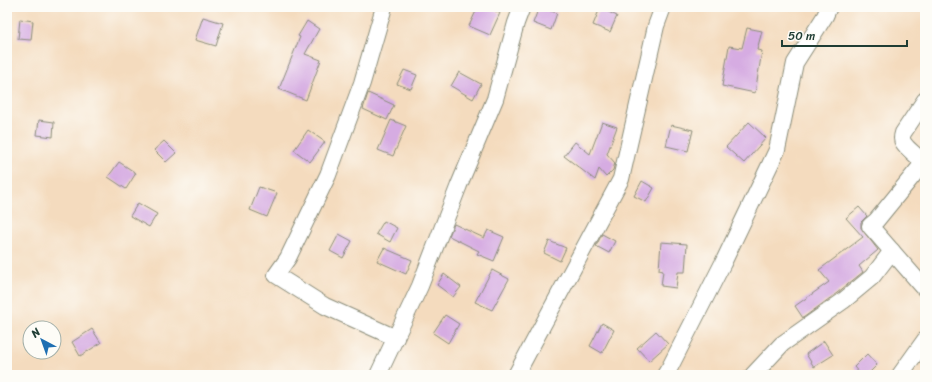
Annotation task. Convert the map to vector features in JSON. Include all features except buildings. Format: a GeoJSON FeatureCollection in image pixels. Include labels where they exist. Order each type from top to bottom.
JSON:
{"type":"FeatureCollection","features":[{"type":"Feature","properties":{"kind":"street"},"geometry":{"type":"LineString","coordinates":[[384,7],[362,83],[328,175],[288,258],[276,275],[325,306],[396,338]]}},
{"type":"Feature","properties":{"kind":"street"},"geometry":{"type":"LineString","coordinates":[[378,375],[420,286],[459,185],[495,99],[516,23],[522,7]]}},
{"type":"Feature","properties":{"kind":"street"},"geometry":{"type":"LineString","coordinates":[[516,375],[621,179],[656,26],[663,7]]}},
{"type":"Feature","properties":{"kind":"street"},"geometry":{"type":"LineString","coordinates":[[665,375],[723,263],[777,150],[794,63],[825,16],[829,7]]}},
{"type":"Feature","properties":{"kind":"street"},"geometry":{"type":"LineString","coordinates":[[925,100],[903,133],[902,138],[903,142],[924,162],[870,226],[925,289]]}},
{"type":"Feature","properties":{"kind":"street"},"geometry":{"type":"LineString","coordinates":[[753,375],[782,344],[843,301],[872,277],[892,251]]}},
{"type":"Feature","properties":{"kind":"street"},"geometry":{"type":"LineString","coordinates":[[900,375],[925,340]]}}]}
